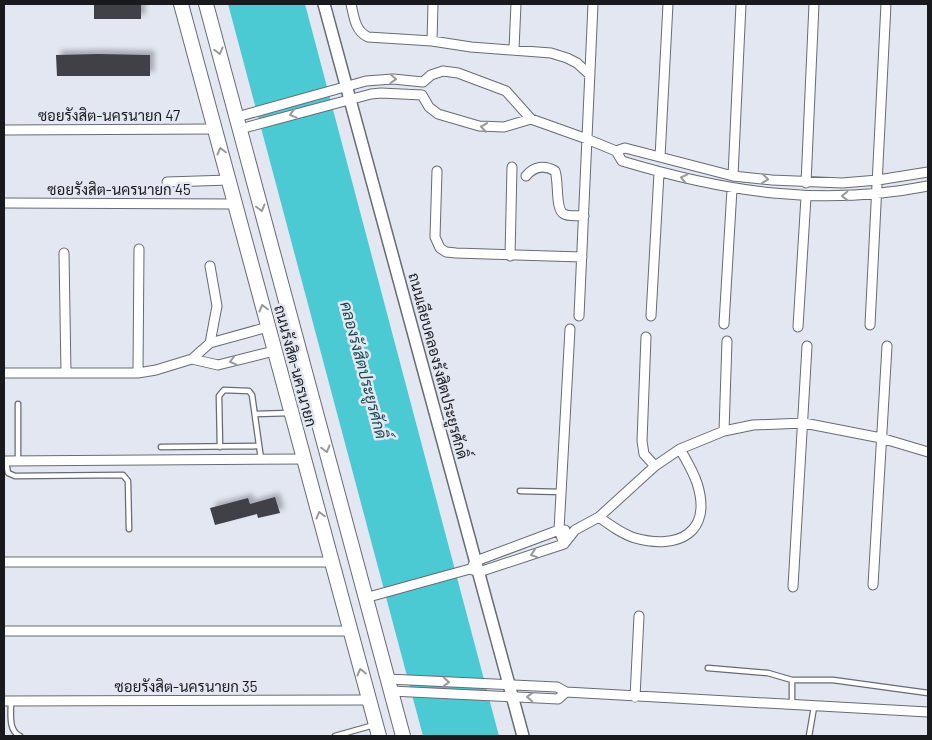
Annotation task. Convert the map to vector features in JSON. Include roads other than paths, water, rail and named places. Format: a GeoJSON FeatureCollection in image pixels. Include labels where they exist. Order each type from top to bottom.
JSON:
{"type":"FeatureCollection","features":[{"type":"Feature","properties":{"kind":"main road","name":"ถนนรังสิต-นครนายก"},"geometry":{"type":"LineString","coordinates":[[181,4],[333,562],[377,731]]}},
{"type":"Feature","properties":{"kind":"main road","name":"ถนนรังสิต-นครนายก"},"geometry":{"type":"LineString","coordinates":[[206,4],[244,121],[365,598],[396,685],[403,736]]}},
{"type":"Feature","properties":{"kind":"street","name":"ถนนเลียบคลองรังสิตประยูรศักดิ์"},"geometry":{"type":"LineString","coordinates":[[324,4],[522,736]]}},
{"type":"Feature","properties":{"kind":"street"},"geometry":{"type":"LineString","coordinates":[[351,4],[356,25],[368,37],[432,41],[471,47],[551,53],[567,58],[590,75]]}},
{"type":"Feature","properties":{"kind":"street"},"geometry":{"type":"LineString","coordinates":[[432,41],[433,4]]}},
{"type":"Feature","properties":{"kind":"street"},"geometry":{"type":"LineString","coordinates":[[514,49],[516,4]]}},
{"type":"Feature","properties":{"kind":"street"},"geometry":{"type":"LineString","coordinates":[[579,316],[593,4]]}},
{"type":"Feature","properties":{"kind":"street"},"geometry":{"type":"LineString","coordinates":[[660,157],[668,4]]}},
{"type":"Feature","properties":{"kind":"street"},"geometry":{"type":"LineString","coordinates":[[733,176],[740,4]]}},
{"type":"Feature","properties":{"kind":"street"},"geometry":{"type":"LineString","coordinates":[[806,182],[814,4]]}},
{"type":"Feature","properties":{"kind":"street"},"geometry":{"type":"LineString","coordinates":[[870,325],[886,4]]}},
{"type":"Feature","properties":{"kind":"street"},"geometry":{"type":"LineString","coordinates":[[531,119],[504,127],[479,126],[438,114],[429,107],[422,96],[424,82],[431,76],[443,71],[458,72],[506,91],[531,119],[616,151],[622,161],[660,173],[732,189],[806,197],[877,194],[928,186]]}},
{"type":"Feature","properties":{"kind":"street"},"geometry":{"type":"LineString","coordinates":[[244,121],[366,81],[382,79],[424,82]]}},
{"type":"Feature","properties":{"kind":"street"},"geometry":{"type":"LineString","coordinates":[[244,121],[381,93],[422,96]]}},
{"type":"Feature","properties":{"kind":"street","name":"ซอยรังสิต-นครนายก 47"},"geometry":{"type":"LineString","coordinates":[[4,130],[215,129]]}},
{"type":"Feature","properties":{"kind":"street"},"geometry":{"type":"LineString","coordinates":[[616,151],[625,148],[733,176],[806,182],[878,180],[928,172]]}},
{"type":"Feature","properties":{"kind":"street"},"geometry":{"type":"LineString","coordinates":[[510,256],[512,167]]}},
{"type":"Feature","properties":{"kind":"street"},"geometry":{"type":"LineString","coordinates":[[526,176],[536,168],[545,167],[555,171],[558,178],[558,207],[560,212],[564,215],[584,216]]}},
{"type":"Feature","properties":{"kind":"street"},"geometry":{"type":"LineString","coordinates":[[437,170],[435,237],[440,248],[446,252],[510,256],[582,257]]}},
{"type":"Feature","properties":{"kind":"street"},"geometry":{"type":"LineString","coordinates":[[651,316],[660,173]]}},
{"type":"Feature","properties":{"kind":"street"},"geometry":{"type":"LineString","coordinates":[[167,182],[228,180]]}},
{"type":"Feature","properties":{"kind":"street"},"geometry":{"type":"LineString","coordinates":[[724,324],[732,189]]}},
{"type":"Feature","properties":{"kind":"street"},"geometry":{"type":"LineString","coordinates":[[798,327],[806,197]]}},
{"type":"Feature","properties":{"kind":"street","name":"ซอยรังสิต-นครนายก 45"},"geometry":{"type":"LineString","coordinates":[[4,203],[234,204]]}},
{"type":"Feature","properties":{"kind":"street"},"geometry":{"type":"LineString","coordinates":[[138,373],[139,249]]}},
{"type":"Feature","properties":{"kind":"street"},"geometry":{"type":"LineString","coordinates":[[64,253],[66,373]]}},
{"type":"Feature","properties":{"kind":"street"},"geometry":{"type":"LineString","coordinates":[[210,266],[217,306],[210,343]]}},
{"type":"Feature","properties":{"kind":"street"},"geometry":{"type":"LineString","coordinates":[[4,373],[138,373],[192,359],[210,343],[268,327]]}},
{"type":"Feature","properties":{"kind":"street"},"geometry":{"type":"LineString","coordinates":[[564,544],[559,530],[570,329]]}},
{"type":"Feature","properties":{"kind":"street"},"geometry":{"type":"LineString","coordinates":[[646,337],[642,440],[644,454],[655,466]]}},
{"type":"Feature","properties":{"kind":"street"},"geometry":{"type":"LineString","coordinates":[[724,431],[727,341]]}},
{"type":"Feature","properties":{"kind":"street"},"geometry":{"type":"LineString","coordinates":[[793,587],[807,346]]}},
{"type":"Feature","properties":{"kind":"street"},"geometry":{"type":"LineString","coordinates":[[873,585],[887,346]]}},
{"type":"Feature","properties":{"kind":"street"},"geometry":{"type":"LineString","coordinates":[[192,359],[218,365],[274,351]]}},
{"type":"Feature","properties":{"kind":"street"},"geometry":{"type":"LineString","coordinates":[[365,598],[564,544],[575,530],[599,517],[655,466],[680,449],[724,431],[752,425],[804,423],[881,438],[928,452]]}},
{"type":"Feature","properties":{"kind":"street"},"geometry":{"type":"LineString","coordinates":[[599,517],[633,538],[666,542],[680,540],[688,536],[695,528],[700,517],[700,499],[698,484],[680,449]]}},
{"type":"Feature","properties":{"kind":"street"},"geometry":{"type":"LineString","coordinates":[[5,461],[304,459]]}},
{"type":"Feature","properties":{"kind":"street"},"geometry":{"type":"LineString","coordinates":[[475,567],[559,530],[575,530]]}},
{"type":"Feature","properties":{"kind":"street"},"geometry":{"type":"LineString","coordinates":[[4,562],[333,562]]}},
{"type":"Feature","properties":{"kind":"street"},"geometry":{"type":"LineString","coordinates":[[636,697],[639,616]]}},
{"type":"Feature","properties":{"kind":"street"},"geometry":{"type":"LineString","coordinates":[[4,631],[350,631]]}},
{"type":"Feature","properties":{"kind":"street"},"geometry":{"type":"LineString","coordinates":[[396,685],[491,684],[510,691],[558,699],[566,692],[928,712]]}},
{"type":"Feature","properties":{"kind":"street"},"geometry":{"type":"LineString","coordinates":[[396,685],[491,695],[510,691]]}},
{"type":"Feature","properties":{"kind":"street","name":"ซอยรังสิต-นครนายก 35"},"geometry":{"type":"LineString","coordinates":[[7,701],[368,700]]}},
{"type":"Feature","properties":{"kind":"lane"},"geometry":{"type":"LineString","coordinates":[[220,447],[219,396],[224,390],[244,389],[252,395],[261,459]]}},
{"type":"Feature","properties":{"kind":"lane"},"geometry":{"type":"LineString","coordinates":[[18,404],[18,462]]}},
{"type":"Feature","properties":{"kind":"lane"},"geometry":{"type":"LineString","coordinates":[[255,414],[291,413]]}},
{"type":"Feature","properties":{"kind":"lane"},"geometry":{"type":"LineString","coordinates":[[161,448],[259,446]]}},
{"type":"Feature","properties":{"kind":"lane"},"geometry":{"type":"LineString","coordinates":[[5,461],[8,473],[15,476],[123,475],[128,481],[129,529]]}},
{"type":"Feature","properties":{"kind":"lane"},"geometry":{"type":"LineString","coordinates":[[520,490],[562,492]]}},
{"type":"Feature","properties":{"kind":"lane"},"geometry":{"type":"LineString","coordinates":[[708,668],[768,673],[792,680],[833,680],[928,693]]}},
{"type":"Feature","properties":{"kind":"lane"},"geometry":{"type":"LineString","coordinates":[[792,680],[792,705]]}},
{"type":"Feature","properties":{"kind":"lane"},"geometry":{"type":"LineString","coordinates":[[7,701],[12,727],[16,734],[20,736]]}},
{"type":"Feature","properties":{"kind":"lane"},"geometry":{"type":"LineString","coordinates":[[809,736],[814,707]]}},
{"type":"Feature","properties":{"kind":"lane"},"geometry":{"type":"LineString","coordinates":[[335,736],[377,731]]}},
{"type":"Feature","properties":{"kind":"water","name":"คลองรังสิตประยูรศักดิ์"},"geometry":{"type":"Polygon","coordinates":[[[228,4],[305,4],[499,736],[423,736],[228,4]]]}}]}
